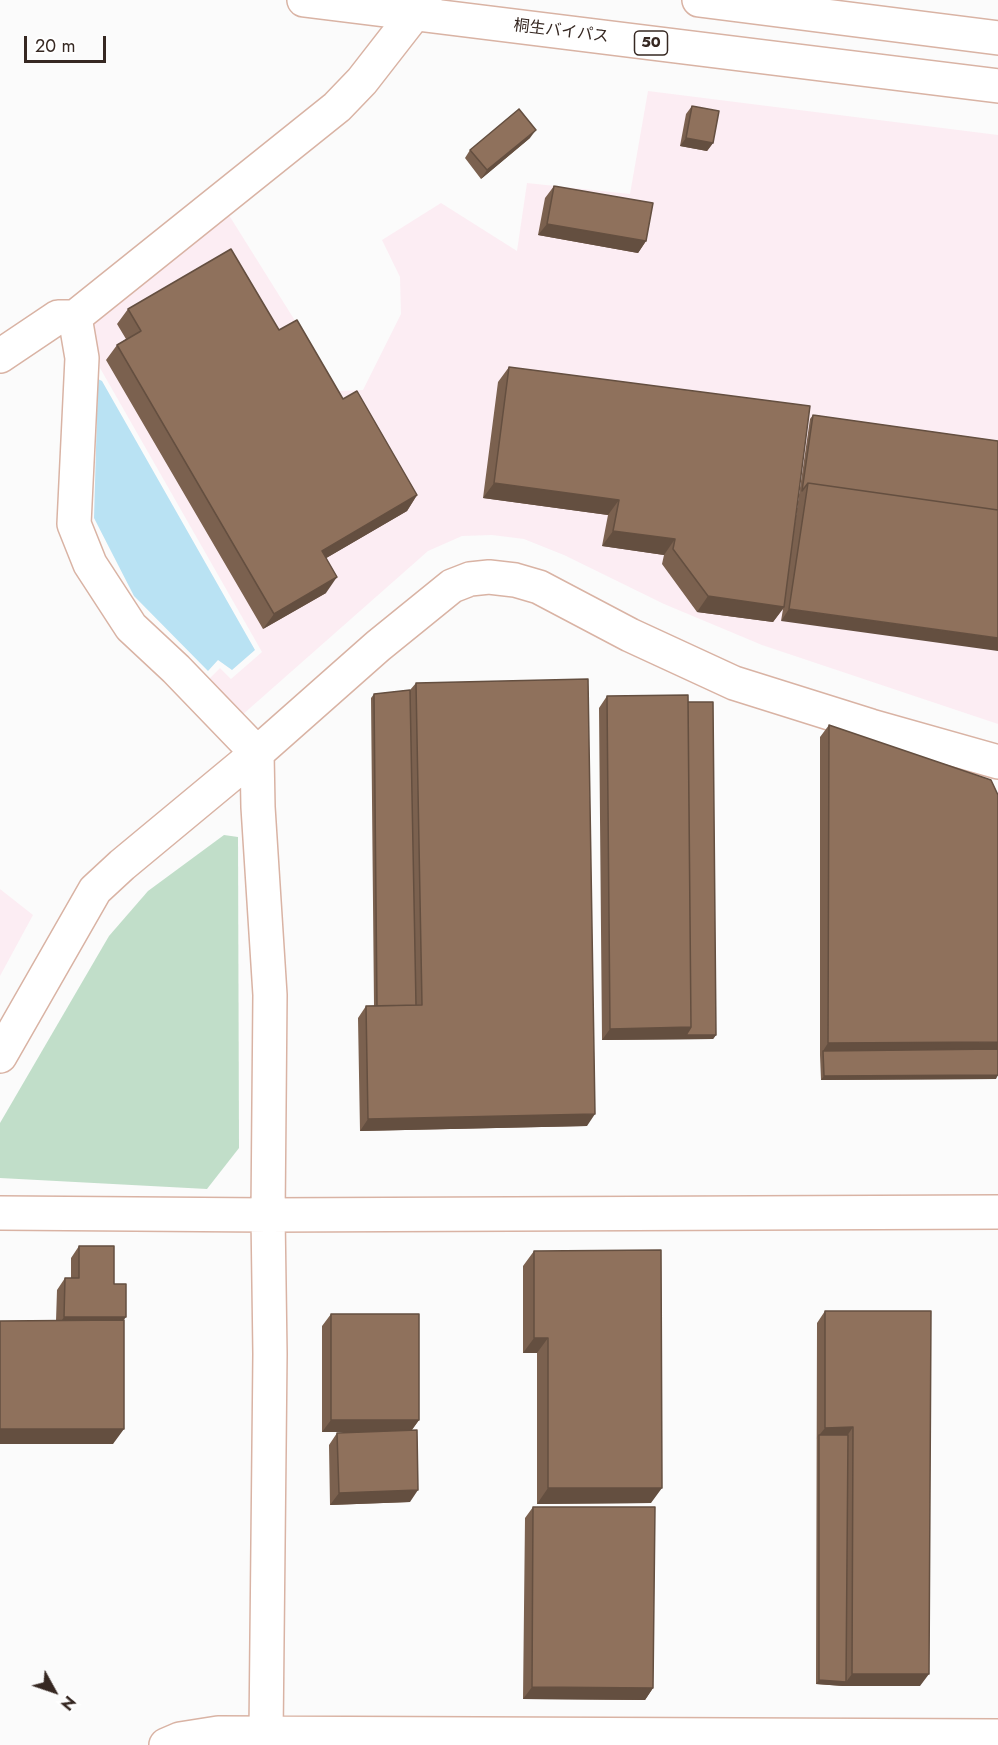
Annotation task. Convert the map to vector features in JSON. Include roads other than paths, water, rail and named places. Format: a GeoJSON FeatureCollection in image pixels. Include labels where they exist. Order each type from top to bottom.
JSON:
{"type":"FeatureCollection","features":[{"type":"Feature","properties":{"kind":"main road","name":"桐生バイパス"},"geometry":{"type":"LineString","coordinates":[[304,0],[420,7],[998,86]]}},
{"type":"Feature","properties":{"kind":"main road"},"geometry":{"type":"LineString","coordinates":[[699,0],[998,38]]}},
{"type":"Feature","properties":{"kind":"main road"},"geometry":{"type":"LineString","coordinates":[[0,356],[58,317],[75,317],[337,107],[362,81],[420,7]]}},
{"type":"Feature","properties":{"kind":"main road"},"geometry":{"type":"LineString","coordinates":[[75,317],[81,358],[74,524],[90,564],[131,627],[176,669],[257,753],[258,807],[270,995],[268,1215],[270,1354],[266,1734]]}},
{"type":"Feature","properties":{"kind":"main road"},"geometry":{"type":"LineString","coordinates":[[0,1056],[95,891],[122,865],[257,753],[378,646],[452,586],[470,579],[489,577],[515,580],[540,587],[630,635],[734,683],[998,762]]}},
{"type":"Feature","properties":{"kind":"main road"},"geometry":{"type":"LineString","coordinates":[[0,1213],[268,1215],[998,1212]]}},
{"type":"Feature","properties":{"kind":"main road"},"geometry":{"type":"LineString","coordinates":[[166,1745],[180,1739],[218,1733],[998,1736]]}},
{"type":"Feature","properties":{"kind":"water"},"geometry":{"type":"Polygon","coordinates":[[[98,379],[102,381],[255,650],[232,670],[218,660],[208,671],[134,596],[94,518],[98,379]]]}}]}
